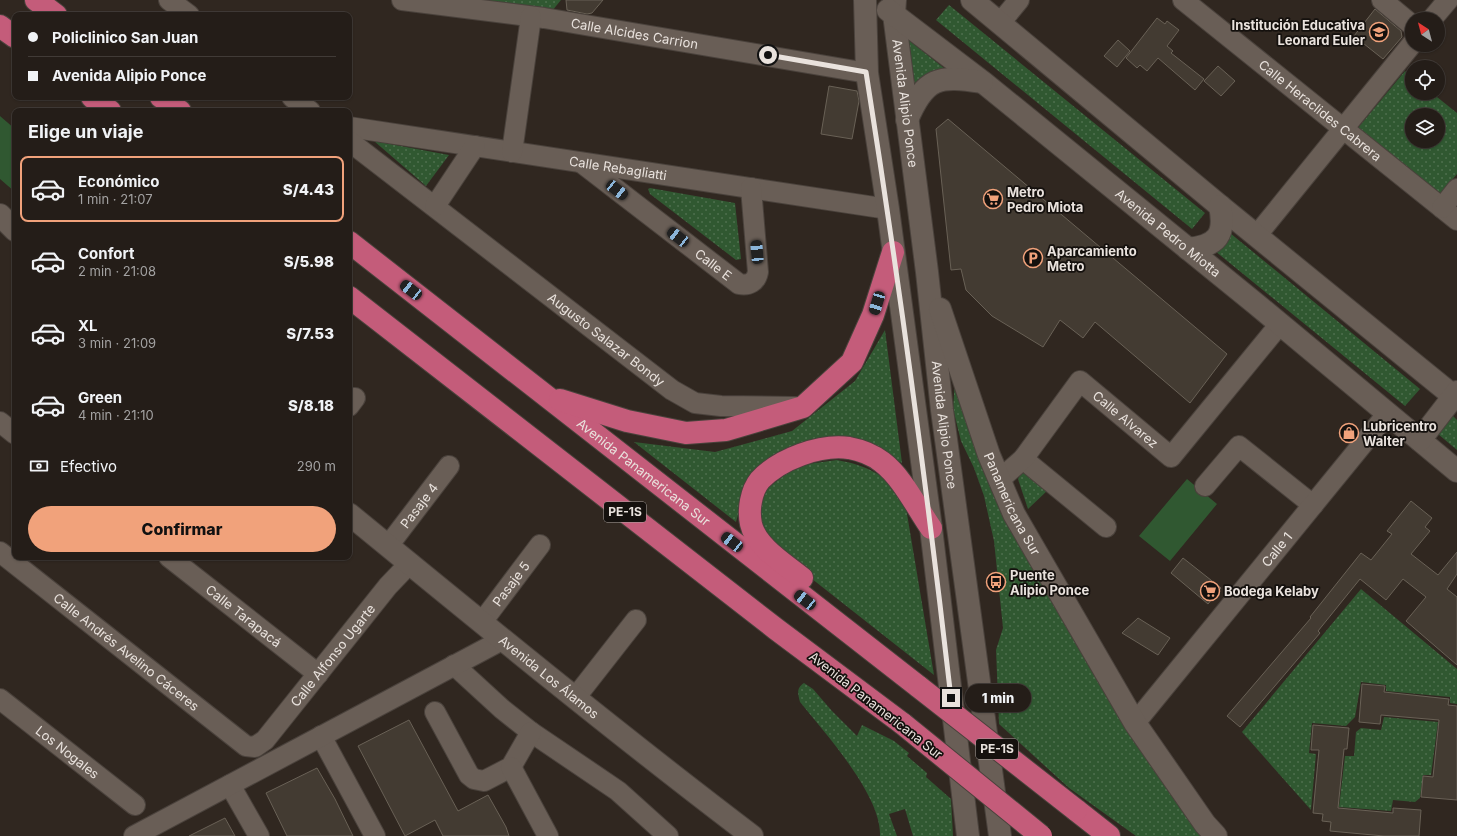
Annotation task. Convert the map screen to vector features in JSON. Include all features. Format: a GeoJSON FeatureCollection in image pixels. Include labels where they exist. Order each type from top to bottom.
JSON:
{"type":"FeatureCollection","features":[{"type":"Feature","properties":{"kind":"highway"},"geometry":{"type":"LineString","coordinates":[[36,0],[52,12]]}},
{"type":"Feature","properties":{"kind":"highway"},"geometry":{"type":"LineString","coordinates":[[0,26],[12,35]]}},
{"type":"Feature","properties":{"kind":"highway"},"geometry":{"type":"LineString","coordinates":[[96,100],[106,108]]}},
{"type":"Feature","properties":{"kind":"highway"},"geometry":{"type":"LineString","coordinates":[[166,100],[176,108]]}},
{"type":"Feature","properties":{"kind":"highway","name":"Avenida Panamericana Sur"},"geometry":{"type":"LineString","coordinates":[[352,244],[1109,836]]}},
{"type":"Feature","properties":{"kind":"highway"},"geometry":{"type":"LineString","coordinates":[[547,396],[627,420],[686,433],[726,430],[803,406],[852,362],[873,315],[892,252]]}},
{"type":"Feature","properties":{"kind":"highway","name":"Avenida Panamericana Sur"},"geometry":{"type":"LineString","coordinates":[[352,299],[770,624],[903,724],[1041,836]]}},
{"type":"Feature","properties":{"kind":"highway"},"geometry":{"type":"LineString","coordinates":[[830,619],[821,594],[761,543],[751,524],[750,502],[759,481],[776,467],[797,457],[823,449],[848,448],[862,451],[882,462],[895,474],[931,528]]}},
{"type":"Feature","properties":{"kind":"main road"},"geometry":{"type":"LineString","coordinates":[[865,0],[866,72],[888,209],[892,252],[931,528],[968,836]]}},
{"type":"Feature","properties":{"kind":"main road","name":"Avenida Pedro Miotta"},"geometry":{"type":"LineString","coordinates":[[877,0],[894,7],[984,83],[1280,324],[1457,471]]}},
{"type":"Feature","properties":{"kind":"main road"},"geometry":{"type":"LineString","coordinates":[[972,0],[1220,206],[1456,396],[1420,440]]}},
{"type":"Feature","properties":{"kind":"main road","name":"Avenida Alipio Ponce"},"geometry":{"type":"LineString","coordinates":[[894,7],[927,272],[942,410],[1000,836]]}},
{"type":"Feature","properties":{"kind":"main road"},"geometry":{"type":"LineString","coordinates":[[907,120],[914,102],[926,88],[943,78],[956,78],[984,83]]}},
{"type":"Feature","properties":{"kind":"main road"},"geometry":{"type":"LineString","coordinates":[[1188,249],[1202,248],[1217,238],[1221,231],[1222,222],[1220,206]]}},
{"type":"Feature","properties":{"kind":"main road"},"geometry":{"type":"LineString","coordinates":[[0,215],[12,227]]}},
{"type":"Feature","properties":{"kind":"main road","name":"Panamericana Sur"},"geometry":{"type":"LineString","coordinates":[[927,272],[999,480],[1014,514],[1135,724],[1205,824],[1216,836]]}},
{"type":"Feature","properties":{"kind":"main road","name":"Avenida Los Álamos"},"geometry":{"type":"LineString","coordinates":[[352,516],[502,640],[665,770],[752,836]]}},
{"type":"Feature","properties":{"kind":"street"},"geometry":{"type":"LineString","coordinates":[[169,0],[185,12]]}},
{"type":"Feature","properties":{"kind":"street","name":"Calle Alcides Carrion"},"geometry":{"type":"LineString","coordinates":[[402,0],[530,17],[866,72]]}},
{"type":"Feature","properties":{"kind":"street"},"geometry":{"type":"LineString","coordinates":[[1000,23],[1019,0]]}},
{"type":"Feature","properties":{"kind":"street","name":"Calle Heraclides Cabrera"},"geometry":{"type":"LineString","coordinates":[[1183,0],[1457,220]]}},
{"type":"Feature","properties":{"kind":"street"},"geometry":{"type":"LineString","coordinates":[[1382,0],[1405,19]]}},
{"type":"Feature","properties":{"kind":"street"},"geometry":{"type":"LineString","coordinates":[[1438,12],[1448,0]]}},
{"type":"Feature","properties":{"kind":"street"},"geometry":{"type":"LineString","coordinates":[[512,152],[530,17]]}},
{"type":"Feature","properties":{"kind":"street"},"geometry":{"type":"LineString","coordinates":[[1257,235],[1405,52]]}},
{"type":"Feature","properties":{"kind":"street"},"geometry":{"type":"LineString","coordinates":[[296,100],[306,108]]}},
{"type":"Feature","properties":{"kind":"street","name":"Calle Rebagliatti"},"geometry":{"type":"LineString","coordinates":[[352,127],[888,209]]}},
{"type":"Feature","properties":{"kind":"street","name":"Augusto Salazar Bondy"},"geometry":{"type":"LineString","coordinates":[[352,143],[672,390],[695,403],[721,406],[803,406]]}},
{"type":"Feature","properties":{"kind":"street"},"geometry":{"type":"LineString","coordinates":[[435,206],[475,146]]}},
{"type":"Feature","properties":{"kind":"street","name":"Calle E"},"geometry":{"type":"LineString","coordinates":[[581,162],[738,284],[743,285],[752,283],[758,272],[751,188]]}},
{"type":"Feature","properties":{"kind":"street"},"geometry":{"type":"LineString","coordinates":[[1442,208],[1457,189]]}},
{"type":"Feature","properties":{"kind":"street","name":"Calle Alvarez"},"geometry":{"type":"LineString","coordinates":[[1023,459],[1080,381],[1171,456],[1280,324]]}},
{"type":"Feature","properties":{"kind":"street","name":"Calle 1"},"geometry":{"type":"LineString","coordinates":[[1135,724],[1388,413]]}},
{"type":"Feature","properties":{"kind":"street"},"geometry":{"type":"LineString","coordinates":[[0,422],[12,432]]}},
{"type":"Feature","properties":{"kind":"street"},"geometry":{"type":"LineString","coordinates":[[1205,486],[1239,446],[1312,505]]}},
{"type":"Feature","properties":{"kind":"street"},"geometry":{"type":"LineString","coordinates":[[999,480],[1023,459],[1106,527]]}},
{"type":"Feature","properties":{"kind":"street","name":"Pasaje 4"},"geometry":{"type":"LineString","coordinates":[[388,546],[449,466]]}},
{"type":"Feature","properties":{"kind":"street","name":"Pasaje 5"},"geometry":{"type":"LineString","coordinates":[[482,622],[540,545]]}},
{"type":"Feature","properties":{"kind":"street","name":"Calle Andrés Avelino Cáceres"},"geometry":{"type":"LineString","coordinates":[[0,552],[12,557]]}},
{"type":"Feature","properties":{"kind":"street","name":"Calle Andrés Avelino Cáceres"},"geometry":{"type":"LineString","coordinates":[[19,560],[29,564],[246,746],[255,747]]}},
{"type":"Feature","properties":{"kind":"street","name":"Calle Tarapacá"},"geometry":{"type":"LineString","coordinates":[[172,560],[318,674]]}},
{"type":"Feature","properties":{"kind":"street","name":"Calle Alfonso Ugarte"},"geometry":{"type":"LineString","coordinates":[[255,747],[265,740],[388,586],[410,563]]}},
{"type":"Feature","properties":{"kind":"street"},"geometry":{"type":"LineString","coordinates":[[575,698],[636,620]]}},
{"type":"Feature","properties":{"kind":"street"},"geometry":{"type":"LineString","coordinates":[[136,836],[502,640]]}},
{"type":"Feature","properties":{"kind":"street"},"geometry":{"type":"LineString","coordinates":[[454,665],[502,709],[531,732],[618,791],[668,836]]}},
{"type":"Feature","properties":{"kind":"street","name":"Los Nogales"},"geometry":{"type":"LineString","coordinates":[[0,699],[135,805]]}},
{"type":"Feature","properties":{"kind":"street"},"geometry":{"type":"LineString","coordinates":[[435,712],[469,775],[474,779],[484,781],[511,767],[531,732]]}},
{"type":"Feature","properties":{"kind":"street"},"geometry":{"type":"LineString","coordinates":[[321,736],[375,836]]}},
{"type":"Feature","properties":{"kind":"street"},"geometry":{"type":"LineString","coordinates":[[511,767],[548,836]]}},
{"type":"Feature","properties":{"kind":"street"},"geometry":{"type":"LineString","coordinates":[[230,785],[259,836]]}},
{"type":"Feature","properties":{"kind":"green space"},"geometry":{"type":"Polygon","coordinates":[[[469,0],[561,0],[552,11],[469,0]]]}},
{"type":"Feature","properties":{"kind":"green space"},"geometry":{"type":"Polygon","coordinates":[[[949,5],[1205,213],[1192,229],[936,20],[949,5]]]}},
{"type":"Feature","properties":{"kind":"green space"},"geometry":{"type":"Polygon","coordinates":[[[902,35],[949,72],[914,91],[902,35]]]}},
{"type":"Feature","properties":{"kind":"green space"},"geometry":{"type":"Polygon","coordinates":[[[1405,71],[1405,100],[1441,100],[1457,113],[1457,174],[1439,195],[1357,129],[1405,71]]]}},
{"type":"Feature","properties":{"kind":"green space"},"geometry":{"type":"Polygon","coordinates":[[[0,116],[12,126],[12,189],[0,179],[0,116]]]}},
{"type":"Feature","properties":{"kind":"green space"},"geometry":{"type":"Polygon","coordinates":[[[374,141],[449,155],[426,186],[374,141]]]}},
{"type":"Feature","properties":{"kind":"green space"},"geometry":{"type":"Polygon","coordinates":[[[650,188],[735,203],[741,259],[736,260],[650,194],[648,189],[650,188]]]}},
{"type":"Feature","properties":{"kind":"green space"},"geometry":{"type":"Polygon","coordinates":[[[1230,233],[1420,389],[1405,406],[1215,251],[1230,233]]]}},
{"type":"Feature","properties":{"kind":"green space"},"geometry":{"type":"Polygon","coordinates":[[[885,330],[902,463],[867,444],[829,443],[746,488],[736,522],[634,442],[715,452],[792,431],[855,381],[885,330]]]}},
{"type":"Feature","properties":{"kind":"green space"},"geometry":{"type":"Polygon","coordinates":[[[955,380],[1124,720],[1164,784],[1202,836],[1136,836],[1069,788],[999,724],[996,650],[1003,628],[994,541],[984,496],[974,468],[961,441],[953,409],[955,380]]]}},
{"type":"Feature","properties":{"kind":"green space"},"geometry":{"type":"Polygon","coordinates":[[[1453,416],[1457,420],[1457,450],[1438,434],[1453,416]]]}},
{"type":"Feature","properties":{"kind":"green space"},"geometry":{"type":"Polygon","coordinates":[[[837,460],[858,465],[874,472],[881,476],[904,496],[934,675],[774,549],[760,528],[760,506],[767,489],[787,473],[808,464],[837,460]]]}},
{"type":"Feature","properties":{"kind":"green space"},"geometry":{"type":"Polygon","coordinates":[[[1026,470],[1048,490],[1028,509],[1018,479],[1021,473],[1026,470]]]}},
{"type":"Feature","properties":{"kind":"green space"},"geometry":{"type":"Polygon","coordinates":[[[1187,479],[1217,504],[1170,561],[1139,536],[1187,479]]]}},
{"type":"Feature","properties":{"kind":"green space"},"geometry":{"type":"Polygon","coordinates":[[[1361,589],[1457,669],[1457,704],[1450,703],[1450,697],[1386,691],[1386,685],[1361,682],[1355,717],[1346,726],[1312,723],[1309,753],[1316,754],[1311,810],[1242,732],[1361,589]]]}},
{"type":"Feature","properties":{"kind":"green space"},"geometry":{"type":"Polygon","coordinates":[[[804,683],[813,689],[857,736],[862,725],[894,741],[909,753],[907,756],[927,773],[926,777],[951,799],[953,836],[913,836],[905,809],[889,814],[897,836],[880,836],[878,820],[872,803],[862,784],[837,747],[800,702],[798,694],[799,689],[804,683]]]}},
{"type":"Feature","properties":{"kind":"green space"},"geometry":{"type":"Polygon","coordinates":[[[1384,717],[1438,722],[1431,775],[1423,775],[1420,798],[1415,802],[1393,800],[1391,811],[1339,807],[1345,756],[1354,756],[1356,732],[1361,728],[1381,730],[1384,717]]]}},
{"type":"Feature","properties":{"kind":"building"},"geometry":{"type":"Polygon","coordinates":[[[566,0],[603,0],[592,13],[587,14],[567,10],[566,0]]]}},
{"type":"Feature","properties":{"kind":"building","name":"Institución Educativa Leonard Euler"},"geometry":{"type":"Polygon","coordinates":[[[1375,9],[1401,31],[1402,37],[1383,59],[1354,36],[1375,9]]]}},
{"type":"Feature","properties":{"kind":"building"},"geometry":{"type":"Polygon","coordinates":[[[1157,18],[1165,24],[1167,21],[1179,30],[1167,46],[1173,51],[1171,53],[1204,79],[1195,90],[1158,58],[1147,71],[1140,65],[1137,68],[1126,58],[1157,18]]]}},
{"type":"Feature","properties":{"kind":"building"},"geometry":{"type":"Polygon","coordinates":[[[1118,40],[1130,51],[1117,67],[1104,56],[1118,40]]]}},
{"type":"Feature","properties":{"kind":"building"},"geometry":{"type":"Polygon","coordinates":[[[1218,66],[1235,81],[1221,96],[1204,81],[1218,66]]]}},
{"type":"Feature","properties":{"kind":"building"},"geometry":{"type":"Polygon","coordinates":[[[829,86],[857,91],[859,101],[852,139],[821,134],[829,86]]]}},
{"type":"Feature","properties":{"kind":"building","name":"Metro Pedro Miota"},"geometry":{"type":"Polygon","coordinates":[[[948,119],[1227,354],[1190,403],[1095,322],[1083,338],[1060,320],[1043,347],[992,316],[966,290],[961,269],[951,270],[936,129],[948,119]]]}},
{"type":"Feature","properties":{"kind":"building"},"geometry":{"type":"Polygon","coordinates":[[[1411,501],[1432,518],[1425,527],[1430,531],[1411,554],[1438,575],[1457,552],[1457,574],[1447,589],[1457,597],[1457,665],[1406,621],[1426,597],[1403,579],[1386,600],[1360,579],[1318,631],[1320,633],[1240,727],[1227,716],[1311,618],[1310,617],[1361,553],[1371,560],[1392,534],[1387,531],[1411,501]]]}},
{"type":"Feature","properties":{"kind":"building"},"geometry":{"type":"Polygon","coordinates":[[[1183,558],[1221,588],[1208,604],[1171,573],[1183,558]]]}},
{"type":"Feature","properties":{"kind":"building"},"geometry":{"type":"Polygon","coordinates":[[[1138,618],[1170,638],[1158,655],[1122,633],[1138,618]]]}},
{"type":"Feature","properties":{"kind":"building"},"geometry":{"type":"Polygon","coordinates":[[[1362,684],[1385,686],[1384,692],[1449,699],[1448,705],[1457,706],[1457,800],[1421,797],[1423,776],[1433,777],[1439,720],[1381,715],[1380,724],[1359,722],[1362,684]]]}},
{"type":"Feature","properties":{"kind":"building"},"geometry":{"type":"Polygon","coordinates":[[[409,720],[458,811],[488,795],[506,827],[509,836],[443,836],[435,820],[405,836],[358,746],[409,720]]]}},
{"type":"Feature","properties":{"kind":"building"},"geometry":{"type":"Polygon","coordinates":[[[1313,725],[1349,728],[1347,749],[1344,749],[1338,808],[1393,813],[1393,808],[1421,810],[1419,836],[1384,836],[1330,831],[1331,822],[1322,821],[1323,814],[1313,813],[1319,750],[1311,750],[1313,725]]]}},
{"type":"Feature","properties":{"kind":"building"},"geometry":{"type":"Polygon","coordinates":[[[317,768],[335,799],[353,836],[287,836],[266,793],[317,768]]]}},
{"type":"Feature","properties":{"kind":"building"},"geometry":{"type":"Polygon","coordinates":[[[225,818],[235,836],[189,836],[225,818]]]}},
{"type":"Feature","properties":{"kind":"place","name":"Institución Educativa Leonard Euler"},"geometry":{"type":"Point","coordinates":[1379,32]}},
{"type":"Feature","properties":{"kind":"place","name":"Metro Pedro Miota"},"geometry":{"type":"Point","coordinates":[993,199]}},
{"type":"Feature","properties":{"kind":"place","name":"Aparcamiento Metro"},"geometry":{"type":"Point","coordinates":[1033,258]}},
{"type":"Feature","properties":{"kind":"place","name":"Lubricentro Walter"},"geometry":{"type":"Point","coordinates":[1349,433]}},
{"type":"Feature","properties":{"kind":"place","name":"Puente Alipio Ponce"},"geometry":{"type":"Point","coordinates":[996,582]}},
{"type":"Feature","properties":{"kind":"place","name":"Bodega Kelaby"},"geometry":{"type":"Point","coordinates":[1210,591]}},
{"type":"Feature","properties":{"kind":"route"},"geometry":{"type":"LineString","coordinates":[[768,55],[866,72],[888,209],[892,252],[931,528],[951,698]]}}]}
